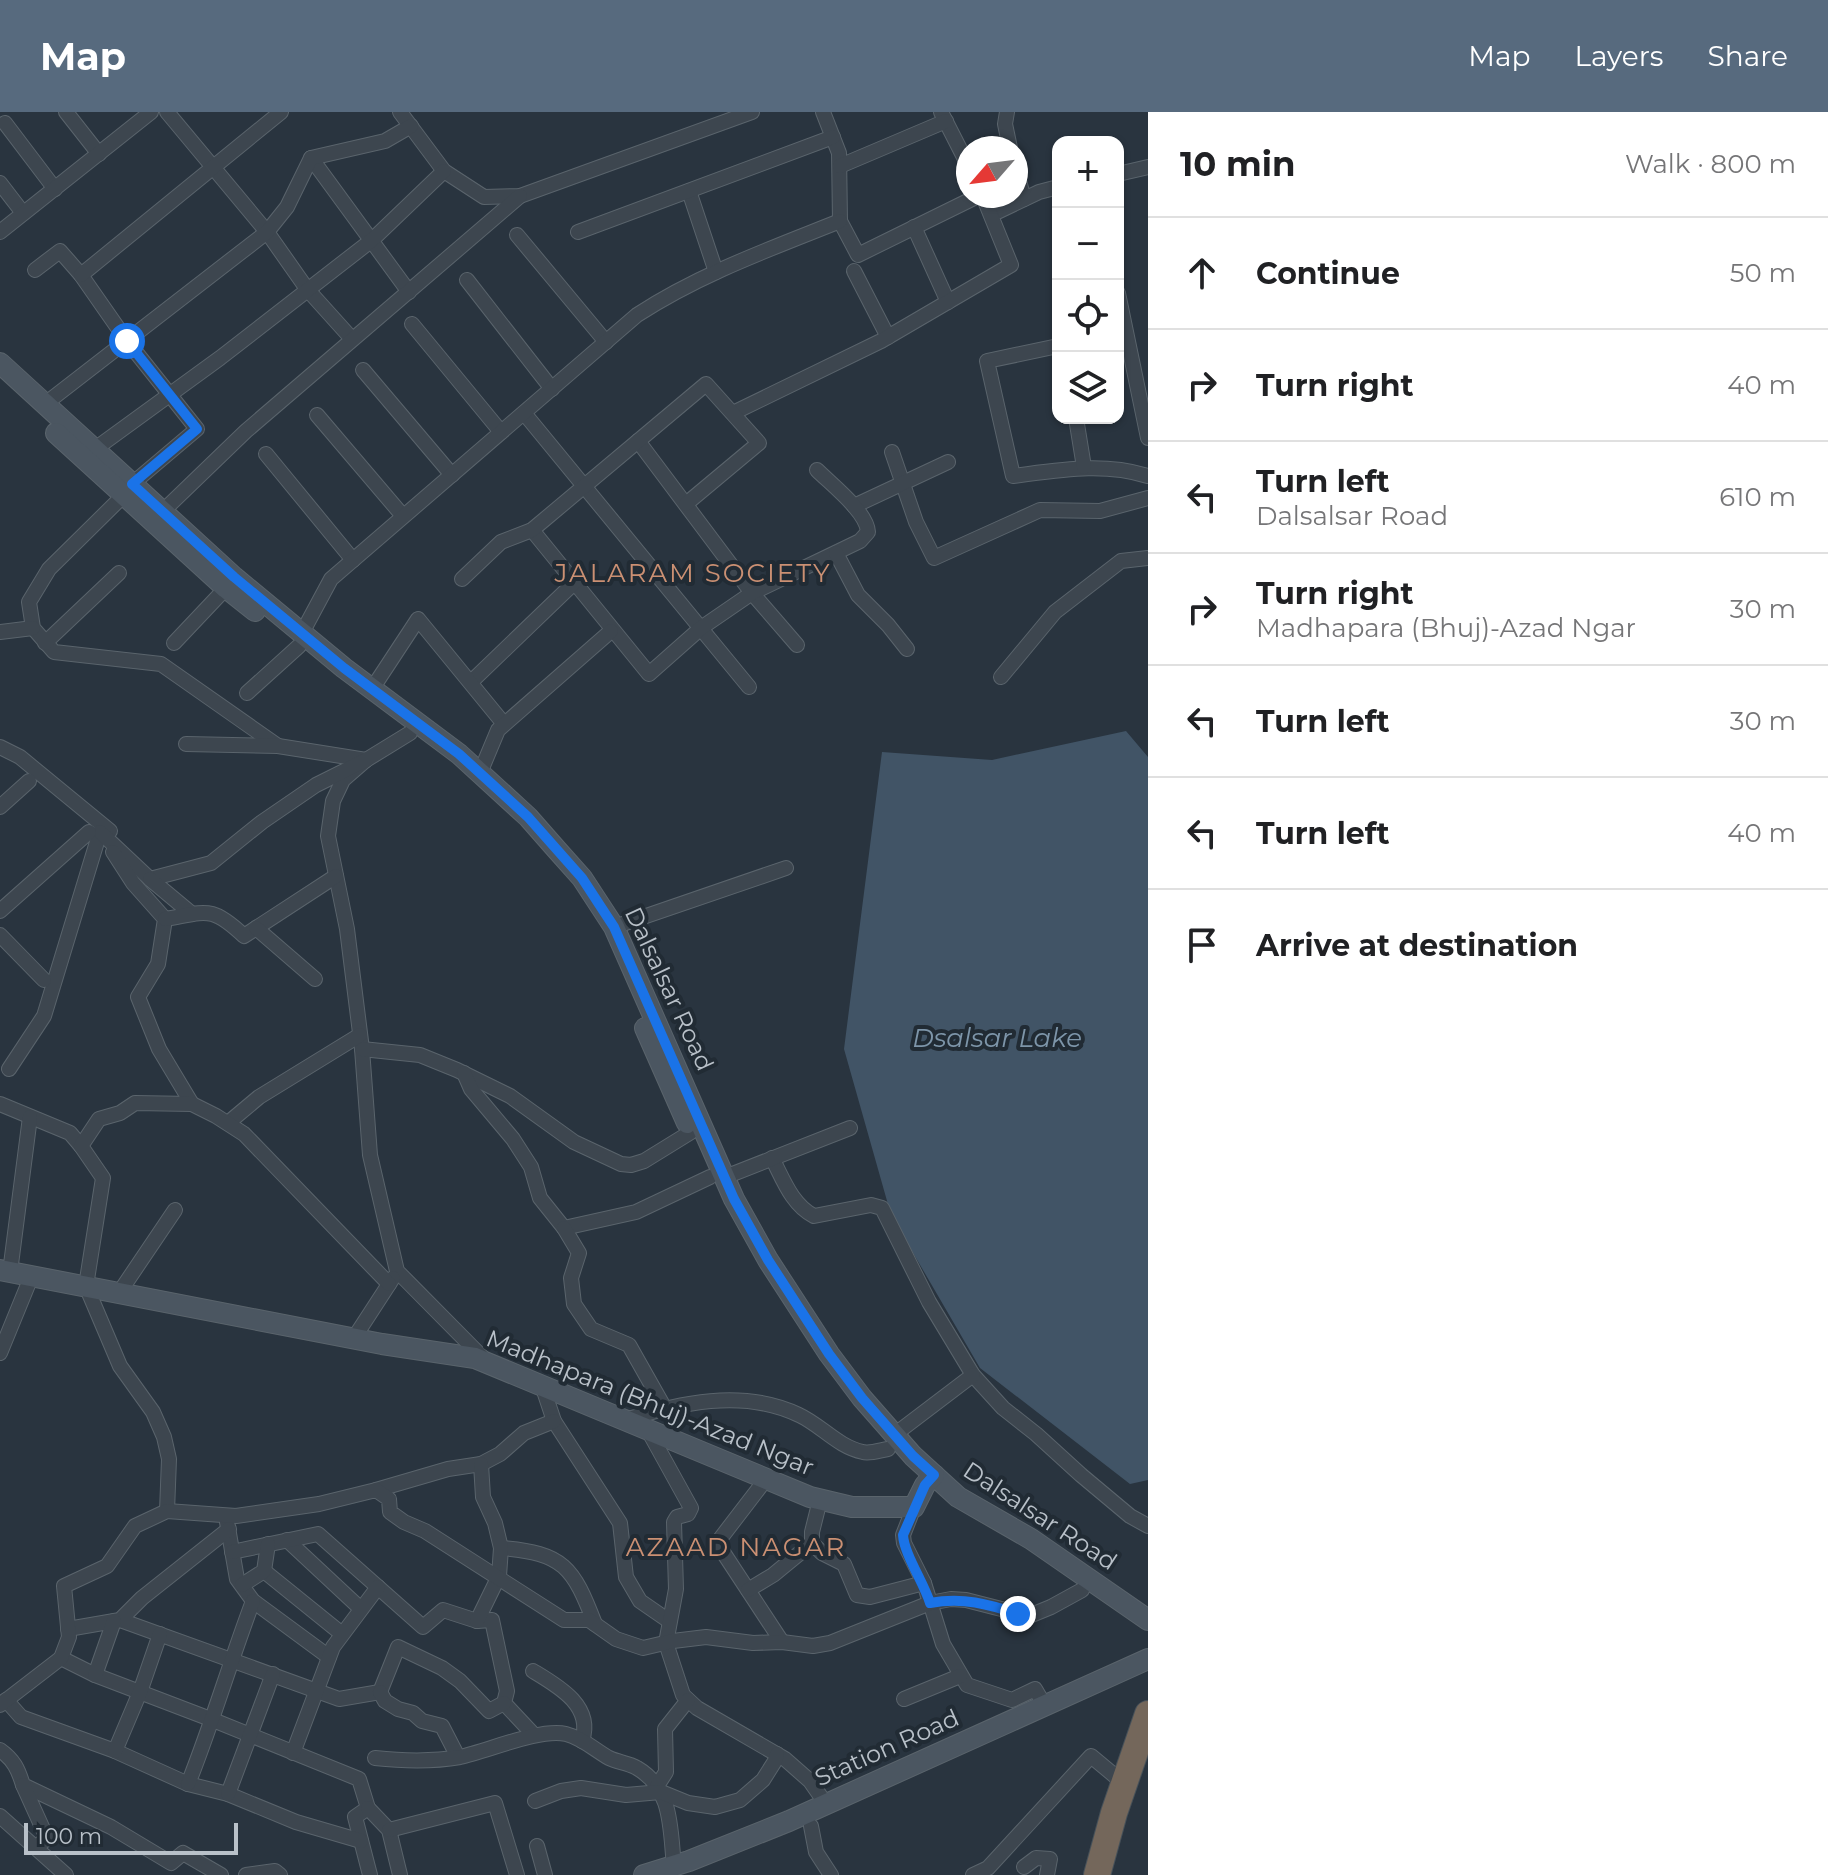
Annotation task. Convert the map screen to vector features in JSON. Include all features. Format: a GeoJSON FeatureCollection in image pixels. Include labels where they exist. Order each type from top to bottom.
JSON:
{"type":"FeatureCollection","features":[{"type":"Feature","properties":{"kind":"highway"},"geometry":{"type":"LineString","coordinates":[[1097,1875],[1114,1813],[1148,1714]]}},
{"type":"Feature","properties":{"kind":"highway"},"geometry":{"type":"LineString","coordinates":[[1114,1875],[1148,1760]]}},
{"type":"Feature","properties":{"kind":"street"},"geometry":{"type":"LineString","coordinates":[[66,112],[99,154]]}},
{"type":"Feature","properties":{"kind":"street"},"geometry":{"type":"LineString","coordinates":[[0,232],[151,112]]}},
{"type":"Feature","properties":{"kind":"street"},"geometry":{"type":"LineString","coordinates":[[167,112],[267,232],[307,289],[352,339]]}},
{"type":"Feature","properties":{"kind":"street"},"geometry":{"type":"LineString","coordinates":[[81,275],[281,112]]}},
{"type":"Feature","properties":{"kind":"street"},"geometry":{"type":"LineString","coordinates":[[400,112],[444,171],[484,197],[520,196],[752,112]]}},
{"type":"Feature","properties":{"kind":"street"},"geometry":{"type":"LineString","coordinates":[[823,112],[839,153],[840,221],[858,255],[956,207]]}},
{"type":"Feature","properties":{"kind":"street"},"geometry":{"type":"LineString","coordinates":[[1007,112],[1008,136]]}},
{"type":"Feature","properties":{"kind":"street"},"geometry":{"type":"LineString","coordinates":[[840,166],[944,117],[956,141]]}},
{"type":"Feature","properties":{"kind":"street"},"geometry":{"type":"LineString","coordinates":[[5,123],[55,189]]}},
{"type":"Feature","properties":{"kind":"street"},"geometry":{"type":"LineString","coordinates":[[311,158],[385,141],[411,126]]}},
{"type":"Feature","properties":{"kind":"street"},"geometry":{"type":"LineString","coordinates":[[578,232],[833,137]]}},
{"type":"Feature","properties":{"kind":"street"},"geometry":{"type":"LineString","coordinates":[[45,404],[267,232],[287,207],[311,158]]}},
{"type":"Feature","properties":{"kind":"street"},"geometry":{"type":"LineString","coordinates":[[311,158],[409,292]]}},
{"type":"Feature","properties":{"kind":"street"},"geometry":{"type":"LineString","coordinates":[[1124,173],[1148,167]]}},
{"type":"Feature","properties":{"kind":"street"},"geometry":{"type":"LineString","coordinates":[[95,449],[372,240],[444,171]]}},
{"type":"Feature","properties":{"kind":"street"},"geometry":{"type":"LineString","coordinates":[[0,183],[23,213]]}},
{"type":"Feature","properties":{"kind":"street"},"geometry":{"type":"LineString","coordinates":[[1028,197],[1052,189]]}},
{"type":"Feature","properties":{"kind":"street"},"geometry":{"type":"LineString","coordinates":[[689,191],[716,272]]}},
{"type":"Feature","properties":{"kind":"street"},"geometry":{"type":"LineString","coordinates":[[163,511],[246,431],[520,196]]}},
{"type":"Feature","properties":{"kind":"street"},"geometry":{"type":"LineString","coordinates":[[733,413],[888,337],[1011,265],[989,208]]}},
{"type":"Feature","properties":{"kind":"street"},"geometry":{"type":"LineString","coordinates":[[993,214],[1005,208]]}},
{"type":"Feature","properties":{"kind":"street"},"geometry":{"type":"LineString","coordinates":[[247,693],[300,639],[331,579],[637,315],[672,292],[840,221]]}},
{"type":"Feature","properties":{"kind":"street"},"geometry":{"type":"LineString","coordinates":[[914,227],[948,302]]}},
{"type":"Feature","properties":{"kind":"street"},"geometry":{"type":"LineString","coordinates":[[517,235],[606,342]]}},
{"type":"Feature","properties":{"kind":"street"},"geometry":{"type":"LineString","coordinates":[[35,270],[60,251],[197,429],[128,490],[49,569],[29,602],[33,628],[54,652],[161,664],[278,746]]}},
{"type":"Feature","properties":{"kind":"street"},"geometry":{"type":"LineString","coordinates":[[854,271],[888,337]]}},
{"type":"Feature","properties":{"kind":"street"},"geometry":{"type":"LineString","coordinates":[[467,280],[552,389]]}},
{"type":"Feature","properties":{"kind":"street"},"geometry":{"type":"LineString","coordinates":[[1124,322],[1148,438]]}},
{"type":"Feature","properties":{"kind":"street"},"geometry":{"type":"LineString","coordinates":[[412,324],[501,432]]}},
{"type":"Feature","properties":{"kind":"street"},"geometry":{"type":"LineString","coordinates":[[1052,347],[987,361],[1013,476],[1084,467],[1121,468],[1148,476]]}},
{"type":"Feature","properties":{"kind":"street","name":"Dalsalsar Road"},"geometry":{"type":"LineString","coordinates":[[0,363],[95,449],[128,490],[163,511],[300,639],[450,765],[518,827],[571,886],[601,934],[691,1132],[717,1177]]}},
{"type":"Feature","properties":{"kind":"street"},"geometry":{"type":"LineString","coordinates":[[363,370],[452,475]]}},
{"type":"Feature","properties":{"kind":"street","name":"Dalsalsar Road"},"geometry":{"type":"LineString","coordinates":[[0,382],[128,490],[226,588],[372,689],[459,754],[528,817],[574,868],[614,927],[717,1177],[722,1205],[756,1267],[817,1362],[851,1407],[929,1480],[950,1508],[1028,1553],[1148,1637]]}},
{"type":"Feature","properties":{"kind":"street"},"geometry":{"type":"LineString","coordinates":[[462,579],[501,542],[532,530],[706,384],[759,443],[686,504]]}},
{"type":"Feature","properties":{"kind":"street"},"geometry":{"type":"LineString","coordinates":[[524,413],[749,687]]}},
{"type":"Feature","properties":{"kind":"street"},"geometry":{"type":"LineString","coordinates":[[317,415],[403,516]]}},
{"type":"Feature","properties":{"kind":"street"},"geometry":{"type":"LineString","coordinates":[[1077,424],[1084,467]]}},
{"type":"Feature","properties":{"kind":"street"},"geometry":{"type":"LineString","coordinates":[[638,441],[752,593],[797,645]]}},
{"type":"Feature","properties":{"kind":"street"},"geometry":{"type":"LineString","coordinates":[[892,452],[902,485],[934,558],[1040,510],[1100,511],[1148,498]]}},
{"type":"Feature","properties":{"kind":"street"},"geometry":{"type":"LineString","coordinates":[[266,454],[353,560]]}},
{"type":"Feature","properties":{"kind":"street"},"geometry":{"type":"LineString","coordinates":[[854,506],[948,462]]}},
{"type":"Feature","properties":{"kind":"street"},"geometry":{"type":"LineString","coordinates":[[532,530],[649,674],[701,628],[752,593],[860,541],[868,532],[868,523],[817,470]]}},
{"type":"Feature","properties":{"kind":"street"},"geometry":{"type":"LineString","coordinates":[[836,553],[858,595],[907,649]]}},
{"type":"Feature","properties":{"kind":"street"},"geometry":{"type":"LineString","coordinates":[[1001,677],[1055,612],[1121,561],[1148,558]]}},
{"type":"Feature","properties":{"kind":"street"},"geometry":{"type":"LineString","coordinates":[[45,643],[119,573]]}},
{"type":"Feature","properties":{"kind":"street"},"geometry":{"type":"LineString","coordinates":[[471,682],[575,582]]}},
{"type":"Feature","properties":{"kind":"street"},"geometry":{"type":"LineString","coordinates":[[174,643],[226,588]]}},
{"type":"Feature","properties":{"kind":"street"},"geometry":{"type":"LineString","coordinates":[[372,689],[418,619],[504,724]]}},
{"type":"Feature","properties":{"kind":"street"},"geometry":{"type":"LineString","coordinates":[[0,632],[33,628]]}},
{"type":"Feature","properties":{"kind":"street"},"geometry":{"type":"LineString","coordinates":[[480,773],[498,730],[611,631]]}},
{"type":"Feature","properties":{"kind":"street"},"geometry":{"type":"LineString","coordinates":[[150,879],[211,863],[262,822],[316,785],[410,733]]}},
{"type":"Feature","properties":{"kind":"street"},"geometry":{"type":"LineString","coordinates":[[186,744],[278,746],[366,760]]}},
{"type":"Feature","properties":{"kind":"street"},"geometry":{"type":"LineString","coordinates":[[0,747],[20,757],[110,831],[94,832],[0,911]]}},
{"type":"Feature","properties":{"kind":"street"},"geometry":{"type":"LineString","coordinates":[[354,1338],[393,1278],[370,1155],[361,1042],[347,929],[328,836],[333,801],[343,780],[366,760]]}},
{"type":"Feature","properties":{"kind":"street"},"geometry":{"type":"LineString","coordinates":[[0,807],[29,781]]}},
{"type":"Feature","properties":{"kind":"street"},"geometry":{"type":"LineString","coordinates":[[94,832],[192,914]]}},
{"type":"Feature","properties":{"kind":"street"},"geometry":{"type":"LineString","coordinates":[[94,832],[165,919]]}},
{"type":"Feature","properties":{"kind":"street"},"geometry":{"type":"LineString","coordinates":[[9,1069],[44,1016],[94,832]]}},
{"type":"Feature","properties":{"kind":"street"},"geometry":{"type":"LineString","coordinates":[[614,927],[786,868]]}},
{"type":"Feature","properties":{"kind":"street"},"geometry":{"type":"LineString","coordinates":[[165,919],[207,910],[227,920],[244,936],[336,876]]}},
{"type":"Feature","properties":{"kind":"street"},"geometry":{"type":"LineString","coordinates":[[165,919],[158,964],[138,997],[159,1049],[192,1104]]}},
{"type":"Feature","properties":{"kind":"street"},"geometry":{"type":"LineString","coordinates":[[256,928],[315,979]]}},
{"type":"Feature","properties":{"kind":"street"},"geometry":{"type":"LineString","coordinates":[[0,935],[44,980]]}},
{"type":"Feature","properties":{"kind":"street"},"geometry":{"type":"LineString","coordinates":[[228,1123],[259,1097],[361,1042],[420,1055],[463,1073],[510,1096],[574,1142],[621,1164],[644,1161],[691,1132]]}},
{"type":"Feature","properties":{"kind":"street"},"geometry":{"type":"LineString","coordinates":[[463,1073],[471,1089],[513,1139],[531,1167],[540,1198],[579,1253],[571,1278],[574,1304],[591,1329],[629,1345],[664,1407]]}},
{"type":"Feature","properties":{"kind":"street"},"geometry":{"type":"LineString","coordinates":[[81,1146],[99,1119],[120,1113],[135,1103],[192,1104],[228,1123],[244,1134],[393,1278],[489,1364]]}},
{"type":"Feature","properties":{"kind":"street"},"geometry":{"type":"LineString","coordinates":[[0,1104],[70,1133],[103,1178],[86,1286],[120,1366],[153,1412],[164,1437],[169,1459],[167,1511]]}},
{"type":"Feature","properties":{"kind":"street"},"geometry":{"type":"LineString","coordinates":[[5,1271],[30,1117]]}},
{"type":"Feature","properties":{"kind":"street"},"geometry":{"type":"LineString","coordinates":[[564,1228],[636,1212],[717,1177],[850,1128]]}},
{"type":"Feature","properties":{"kind":"street"},"geometry":{"type":"LineString","coordinates":[[772,1158],[801,1209],[814,1216],[871,1205],[882,1208],[929,1302],[973,1375],[1003,1408],[1130,1516],[1148,1526]]}},
{"type":"Feature","properties":{"kind":"street"},"geometry":{"type":"LineString","coordinates":[[119,1293],[175,1210]]}},
{"type":"Feature","properties":{"kind":"street","name":"Madhapara (Bhuj)-Azad Ngar"},"geometry":{"type":"LineString","coordinates":[[5,1271],[475,1358],[820,1500],[852,1507],[914,1507]]}},
{"type":"Feature","properties":{"kind":"street"},"geometry":{"type":"LineString","coordinates":[[0,1353],[32,1275]]}},
{"type":"Feature","properties":{"kind":"street"},"geometry":{"type":"LineString","coordinates":[[622,1421],[664,1407],[723,1400],[765,1404],[800,1415],[833,1439],[865,1453],[891,1442],[973,1375]]}},
{"type":"Feature","properties":{"kind":"street"},"geometry":{"type":"LineString","coordinates":[[543,1388],[554,1421],[620,1523],[626,1577],[640,1601],[669,1621]]}},
{"type":"Feature","properties":{"kind":"street"},"geometry":{"type":"LineString","coordinates":[[361,1841],[296,1822],[228,1794],[188,1784],[115,1751],[21,1717],[3,1703],[61,1658],[69,1637],[64,1586],[107,1566],[135,1526],[167,1511],[227,1522],[319,1504],[448,1469],[481,1464],[500,1454],[524,1433],[554,1421]]}},
{"type":"Feature","properties":{"kind":"street"},"geometry":{"type":"LineString","coordinates":[[649,1432],[691,1508],[688,1514],[677,1517],[674,1522],[676,1589],[666,1643],[683,1695],[697,1708],[777,1754],[810,1781],[826,1804]]}},
{"type":"Feature","properties":{"kind":"street"},"geometry":{"type":"LineString","coordinates":[[477,1621],[499,1576],[501,1548],[495,1523],[483,1497],[481,1464]]}},
{"type":"Feature","properties":{"kind":"street"},"geometry":{"type":"LineString","coordinates":[[766,1479],[717,1543],[782,1642]]}},
{"type":"Feature","properties":{"kind":"street"},"geometry":{"type":"LineString","coordinates":[[929,1480],[903,1535],[924,1583],[943,1644],[967,1685],[1012,1700],[1035,1689],[1045,1706]]}},
{"type":"Feature","properties":{"kind":"street","name":"Dalsalsar Road"},"geometry":{"type":"LineString","coordinates":[[929,1480],[1031,1539],[1148,1620]]}},
{"type":"Feature","properties":{"kind":"street"},"geometry":{"type":"LineString","coordinates":[[376,1490],[389,1499],[390,1512],[404,1522],[425,1531],[499,1576],[564,1620],[589,1620],[616,1639],[643,1648],[706,1637],[753,1643],[822,1645],[930,1603],[966,1600],[1029,1616],[1082,1590]]}},
{"type":"Feature","properties":{"kind":"street"},"geometry":{"type":"LineString","coordinates":[[820,1500],[812,1543],[822,1553],[844,1564],[857,1595],[870,1597],[924,1583]]}},
{"type":"Feature","properties":{"kind":"street"},"geometry":{"type":"LineString","coordinates":[[227,1522],[237,1579],[253,1601],[329,1657]]}},
{"type":"Feature","properties":{"kind":"street"},"geometry":{"type":"LineString","coordinates":[[95,1675],[117,1620],[227,1522]]}},
{"type":"Feature","properties":{"kind":"street"},"geometry":{"type":"LineString","coordinates":[[232,1552],[318,1534],[423,1627],[443,1610],[477,1621],[492,1620],[507,1691],[504,1703],[489,1711],[460,1681],[442,1668],[398,1647],[380,1692]]}},
{"type":"Feature","properties":{"kind":"street"},"geometry":{"type":"LineString","coordinates":[[287,1540],[361,1609]]}},
{"type":"Feature","properties":{"kind":"street"},"geometry":{"type":"LineString","coordinates":[[748,1590],[773,1575],[812,1543]]}},
{"type":"Feature","properties":{"kind":"street"},"geometry":{"type":"LineString","coordinates":[[242,1585],[264,1571],[268,1544]]}},
{"type":"Feature","properties":{"kind":"street"},"geometry":{"type":"LineString","coordinates":[[501,1548],[530,1550],[558,1560],[580,1584],[595,1624]]}},
{"type":"Feature","properties":{"kind":"street"},"geometry":{"type":"LineString","coordinates":[[264,1571],[342,1634]]}},
{"type":"Feature","properties":{"kind":"street"},"geometry":{"type":"LineString","coordinates":[[293,1753],[329,1657],[342,1634],[378,1587]]}},
{"type":"Feature","properties":{"kind":"street"},"geometry":{"type":"LineString","coordinates":[[870,1597],[878,1623]]}},
{"type":"Feature","properties":{"kind":"street"},"geometry":{"type":"LineString","coordinates":[[188,1784],[253,1601]]}},
{"type":"Feature","properties":{"kind":"street"},"geometry":{"type":"LineString","coordinates":[[68,1629],[117,1620],[339,1699],[380,1692]]}},
{"type":"Feature","properties":{"kind":"street"},"geometry":{"type":"LineString","coordinates":[[115,1751],[160,1634]]}},
{"type":"Feature","properties":{"kind":"street"},"geometry":{"type":"LineString","coordinates":[[61,1658],[95,1675],[359,1779],[368,1808],[389,1830],[400,1875]]}},
{"type":"Feature","properties":{"kind":"street","name":"Station Road"},"geometry":{"type":"LineString","coordinates":[[682,1870],[1148,1659]]}},
{"type":"Feature","properties":{"kind":"street"},"geometry":{"type":"LineString","coordinates":[[533,1671],[565,1691],[581,1711],[585,1731],[582,1741]]}},
{"type":"Feature","properties":{"kind":"street"},"geometry":{"type":"LineString","coordinates":[[228,1794],[273,1674]]}},
{"type":"Feature","properties":{"kind":"street","name":"Station Road"},"geometry":{"type":"LineString","coordinates":[[644,1875],[682,1870],[811,1826],[1148,1674]]}},
{"type":"Feature","properties":{"kind":"street"},"geometry":{"type":"LineString","coordinates":[[904,1699],[960,1676]]}},
{"type":"Feature","properties":{"kind":"street"},"geometry":{"type":"LineString","coordinates":[[380,1692],[385,1701],[398,1709],[413,1713],[422,1721],[442,1726],[458,1757]]}},
{"type":"Feature","properties":{"kind":"street"},"geometry":{"type":"LineString","coordinates":[[659,1789],[666,1772],[665,1729],[688,1700]]}},
{"type":"Feature","properties":{"kind":"street"},"geometry":{"type":"LineString","coordinates":[[504,1703],[534,1735]]}},
{"type":"Feature","properties":{"kind":"street"},"geometry":{"type":"LineString","coordinates":[[375,1758],[407,1762],[458,1757],[534,1735],[565,1734],[610,1759],[637,1768],[659,1789],[688,1803],[715,1807],[740,1800],[763,1780],[777,1754]]}},
{"type":"Feature","properties":{"kind":"street"},"geometry":{"type":"LineString","coordinates":[[0,1750],[12,1759],[47,1838],[37,1847]]}},
{"type":"Feature","properties":{"kind":"street"},"geometry":{"type":"LineString","coordinates":[[973,1875],[988,1868],[1091,1756],[1115,1776]]}},
{"type":"Feature","properties":{"kind":"street"},"geometry":{"type":"LineString","coordinates":[[23,1785],[111,1827],[171,1863],[183,1853],[221,1875]]}},
{"type":"Feature","properties":{"kind":"street"},"geometry":{"type":"LineString","coordinates":[[535,1801],[571,1788],[626,1795],[659,1789]]}},
{"type":"Feature","properties":{"kind":"street"},"geometry":{"type":"LineString","coordinates":[[659,1789],[667,1804],[682,1870]]}},
{"type":"Feature","properties":{"kind":"street"},"geometry":{"type":"LineString","coordinates":[[389,1830],[495,1803],[516,1875]]}},
{"type":"Feature","properties":{"kind":"street"},"geometry":{"type":"LineString","coordinates":[[368,1808],[355,1817],[370,1875]]}},
{"type":"Feature","properties":{"kind":"street"},"geometry":{"type":"LineString","coordinates":[[0,1816],[66,1875]]}},
{"type":"Feature","properties":{"kind":"street"},"geometry":{"type":"LineString","coordinates":[[811,1826],[816,1852],[831,1875]]}},
{"type":"Feature","properties":{"kind":"street"},"geometry":{"type":"LineString","coordinates":[[1010,1843],[1024,1871],[1036,1858],[1050,1859],[1047,1875]]}},
{"type":"Feature","properties":{"kind":"street"},"geometry":{"type":"LineString","coordinates":[[537,1846],[545,1875]]}},
{"type":"Feature","properties":{"kind":"street"},"geometry":{"type":"LineString","coordinates":[[158,1875],[164,1859]]}},
{"type":"Feature","properties":{"kind":"street"},"geometry":{"type":"LineString","coordinates":[[246,1875],[275,1871],[280,1875]]}},
{"type":"Feature","properties":{"kind":"water","name":"Dsalsar Lake"},"geometry":{"type":"Polygon","coordinates":[[[1126,731],[1148,757],[1148,1480],[1130,1484],[980,1368],[891,1215],[844,1049],[882,752],[992,760],[1126,731]]]}},
{"type":"Feature","properties":{"kind":"district","name":"JALARAM SOCIETY"},"geometry":{"type":"Point","coordinates":[693,573]}},
{"type":"Feature","properties":{"kind":"district","name":"AZAAD NAGAR"},"geometry":{"type":"Point","coordinates":[736,1547]}},
{"type":"Feature","properties":{"kind":"route"},"geometry":{"type":"LineString","coordinates":[[127,341],[197,429],[132,484],[234,577],[344,668],[459,754],[528,817],[582,878],[614,927],[734,1199],[768,1260],[829,1354],[862,1398],[934,1475],[925,1485],[903,1535],[930,1603],[966,1600],[1018,1614]]}}]}
